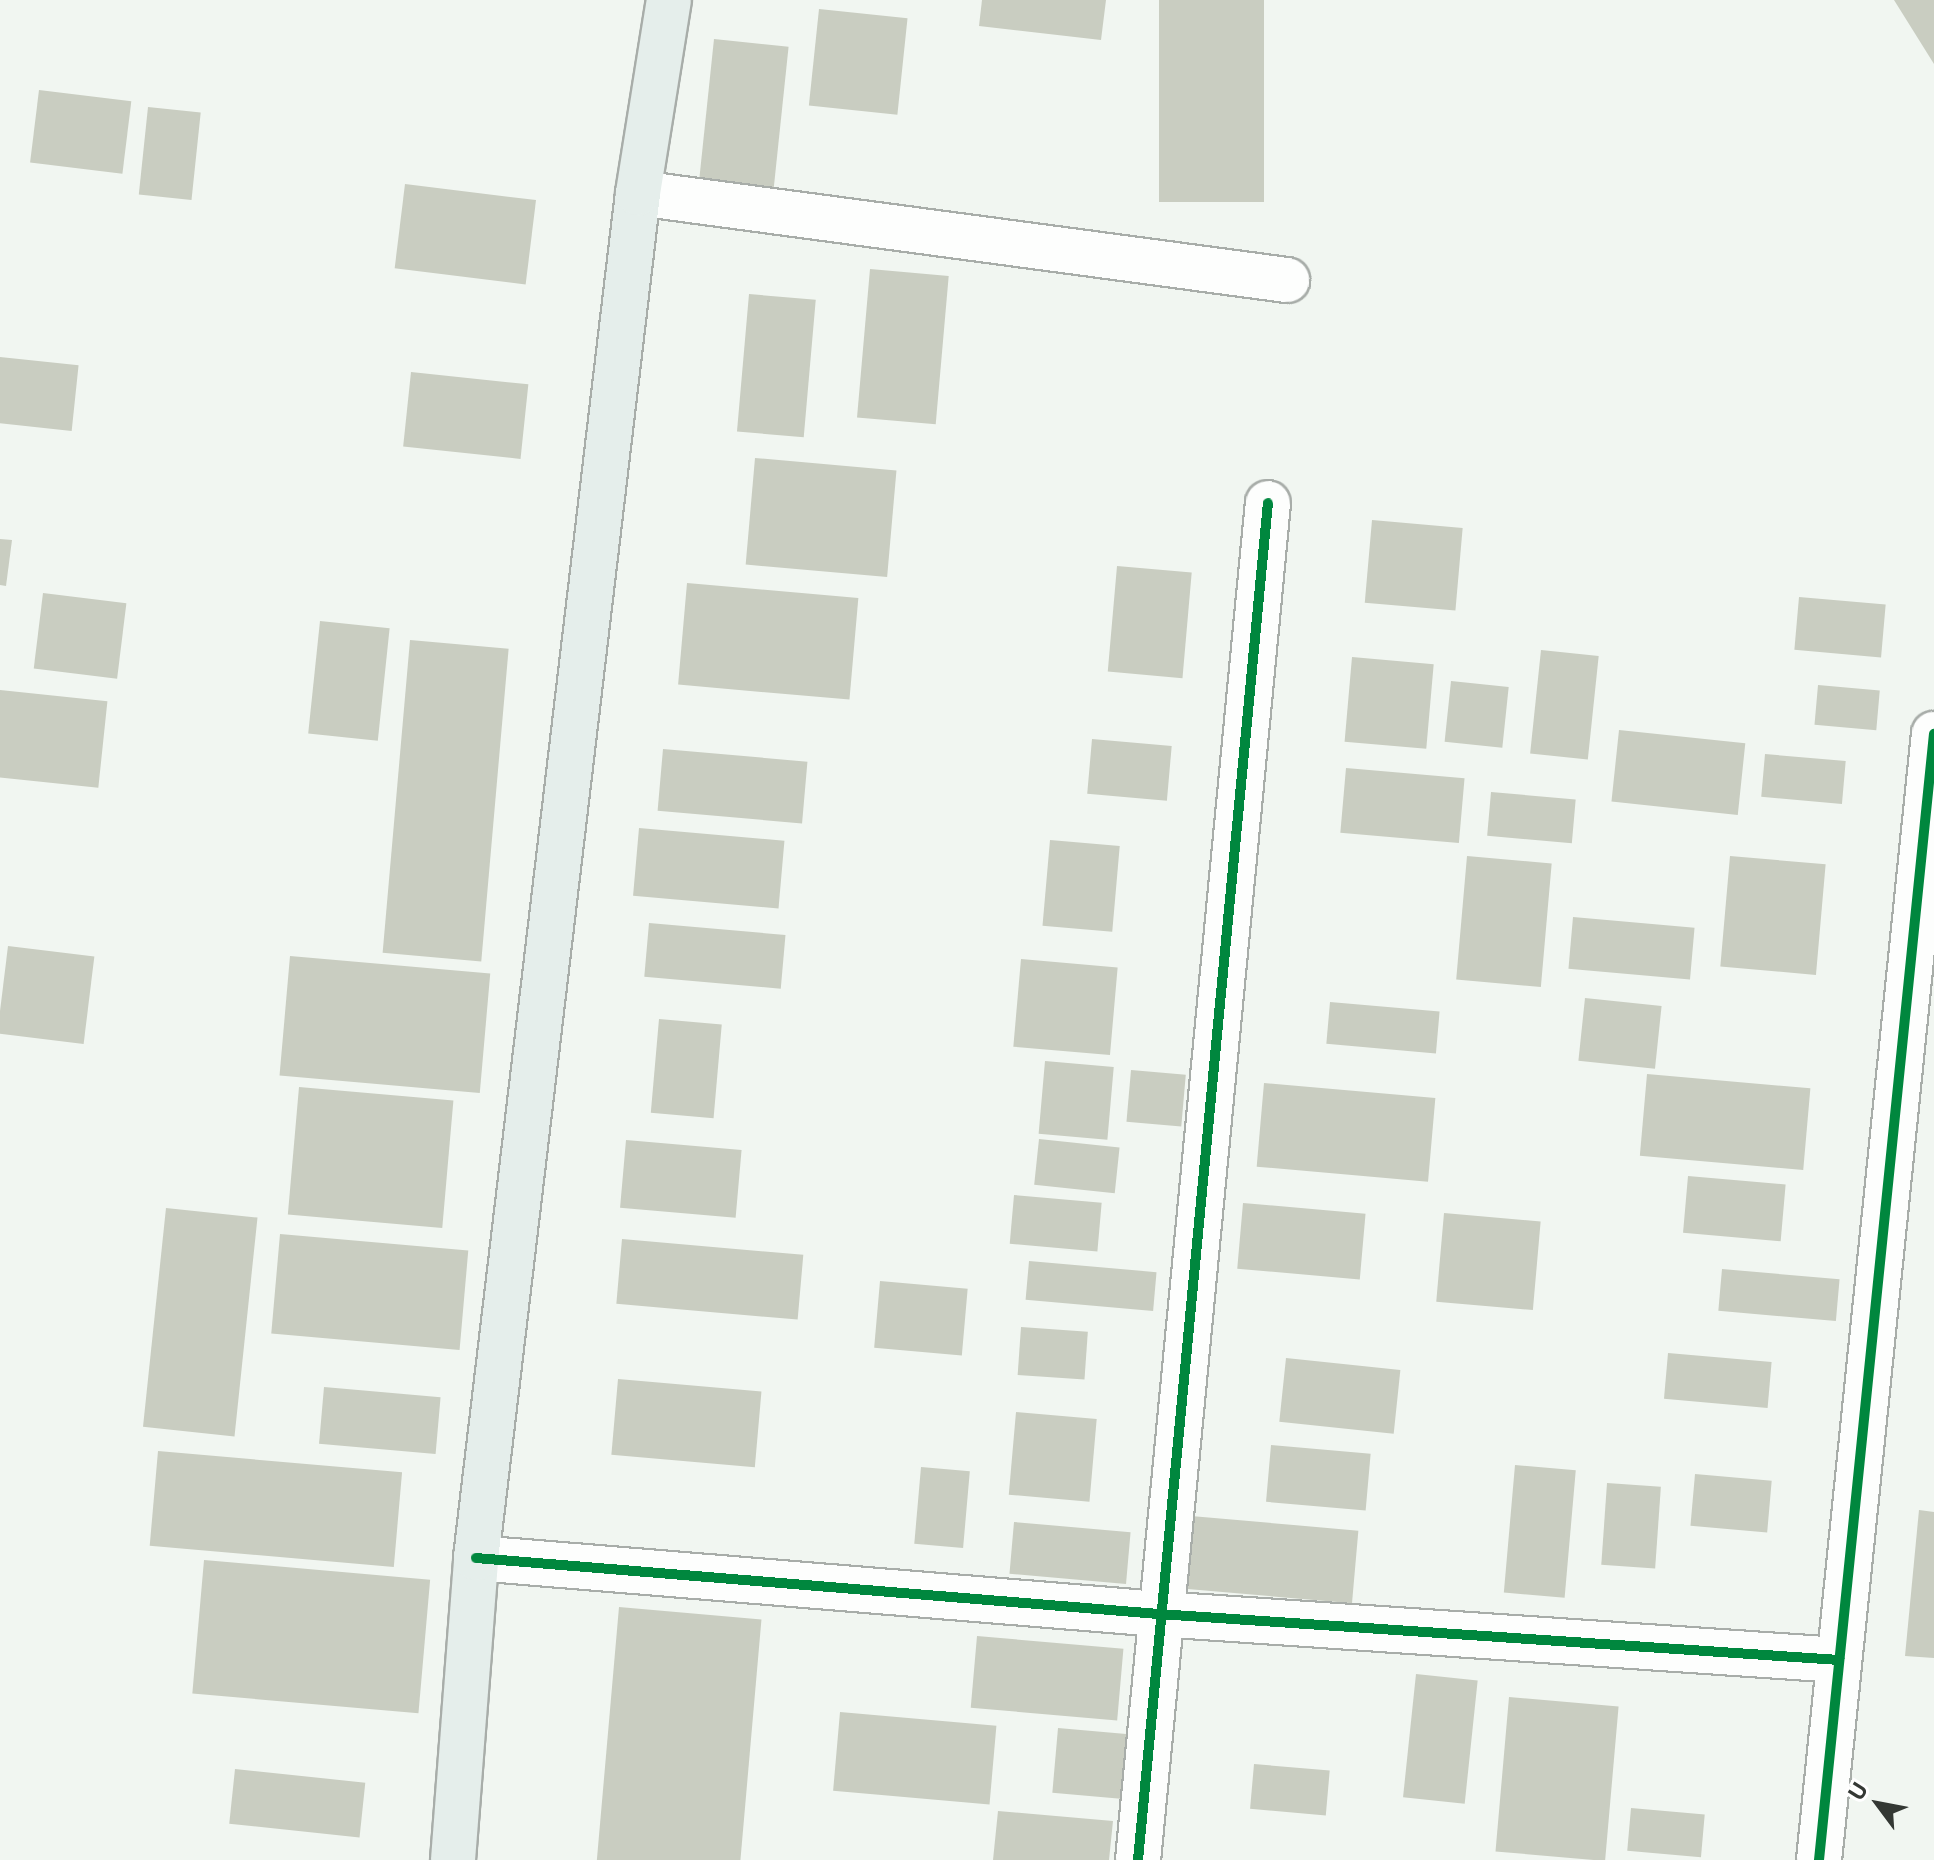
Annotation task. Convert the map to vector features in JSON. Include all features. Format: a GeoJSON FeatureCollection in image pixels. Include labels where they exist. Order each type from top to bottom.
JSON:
{"type":"FeatureCollection","features":[{"type":"Feature","properties":{"kind":"main road"},"geometry":{"type":"LineString","coordinates":[[453,1860],[476,1558],[638,193],[669,0]]}},
{"type":"Feature","properties":{"kind":"street"},"geometry":{"type":"LineString","coordinates":[[638,193],[1287,280]]}},
{"type":"Feature","properties":{"kind":"street"},"geometry":{"type":"LineString","coordinates":[[1138,1860],[1159,1614],[1268,503]]}},
{"type":"Feature","properties":{"kind":"street"},"geometry":{"type":"LineString","coordinates":[[1819,1860],[1934,734]]}},
{"type":"Feature","properties":{"kind":"street"},"geometry":{"type":"LineString","coordinates":[[476,1558],[1159,1614],[1839,1660]]}},
{"type":"Feature","properties":{"kind":"building"},"geometry":{"type":"Polygon","coordinates":[[[982,0],[1106,0],[1101,40],[979,26],[982,0]]]}},
{"type":"Feature","properties":{"kind":"building"},"geometry":{"type":"Polygon","coordinates":[[[1159,0],[1264,0],[1264,202],[1159,202],[1159,0]]]}},
{"type":"Feature","properties":{"kind":"building"},"geometry":{"type":"Polygon","coordinates":[[[1894,0],[1934,0],[1934,64],[1894,0]]]}},
{"type":"Feature","properties":{"kind":"building"},"geometry":{"type":"Polygon","coordinates":[[[819,9],[908,18],[897,115],[809,105],[819,9]]]}},
{"type":"Feature","properties":{"kind":"building"},"geometry":{"type":"Polygon","coordinates":[[[714,39],[789,47],[774,190],[699,182],[714,39]]]}},
{"type":"Feature","properties":{"kind":"building"},"geometry":{"type":"Polygon","coordinates":[[[39,90],[131,101],[122,174],[30,162],[39,90]]]}},
{"type":"Feature","properties":{"kind":"building"},"geometry":{"type":"Polygon","coordinates":[[[148,107],[201,113],[192,200],[139,195],[148,107]]]}},
{"type":"Feature","properties":{"kind":"building"},"geometry":{"type":"Polygon","coordinates":[[[405,184],[536,200],[526,284],[395,268],[405,184]]]}},
{"type":"Feature","properties":{"kind":"building"},"geometry":{"type":"Polygon","coordinates":[[[870,269],[949,276],[936,424],[857,417],[870,269]]]}},
{"type":"Feature","properties":{"kind":"building"},"geometry":{"type":"Polygon","coordinates":[[[749,294],[816,300],[804,437],[737,431],[749,294]]]}},
{"type":"Feature","properties":{"kind":"building"},"geometry":{"type":"Polygon","coordinates":[[[0,357],[79,365],[72,431],[0,423],[0,357]]]}},
{"type":"Feature","properties":{"kind":"building"},"geometry":{"type":"Polygon","coordinates":[[[411,372],[528,384],[521,459],[403,447],[411,372]]]}},
{"type":"Feature","properties":{"kind":"building"},"geometry":{"type":"Polygon","coordinates":[[[755,458],[896,470],[887,577],[746,565],[755,458]]]}},
{"type":"Feature","properties":{"kind":"building"},"geometry":{"type":"Polygon","coordinates":[[[1372,520],[1463,528],[1455,611],[1365,603],[1372,520]]]}},
{"type":"Feature","properties":{"kind":"building"},"geometry":{"type":"Polygon","coordinates":[[[0,539],[12,540],[6,586],[0,585],[0,539]]]}},
{"type":"Feature","properties":{"kind":"building"},"geometry":{"type":"Polygon","coordinates":[[[1117,566],[1192,573],[1182,678],[1108,672],[1117,566]]]}},
{"type":"Feature","properties":{"kind":"building"},"geometry":{"type":"Polygon","coordinates":[[[687,583],[858,598],[849,700],[678,685],[687,583]]]}},
{"type":"Feature","properties":{"kind":"building"},"geometry":{"type":"Polygon","coordinates":[[[43,593],[126,603],[117,679],[34,668],[43,593]]]}},
{"type":"Feature","properties":{"kind":"building"},"geometry":{"type":"Polygon","coordinates":[[[1799,597],[1886,605],[1881,657],[1794,650],[1799,597]]]}},
{"type":"Feature","properties":{"kind":"building"},"geometry":{"type":"Polygon","coordinates":[[[320,621],[390,628],[378,741],[308,733],[320,621]]]}},
{"type":"Feature","properties":{"kind":"building"},"geometry":{"type":"Polygon","coordinates":[[[410,640],[509,649],[481,961],[383,953],[410,640]]]}},
{"type":"Feature","properties":{"kind":"building"},"geometry":{"type":"Polygon","coordinates":[[[1541,650],[1599,656],[1588,759],[1530,753],[1541,650]]]}},
{"type":"Feature","properties":{"kind":"building"},"geometry":{"type":"Polygon","coordinates":[[[1352,657],[1434,664],[1426,749],[1345,742],[1352,657]]]}},
{"type":"Feature","properties":{"kind":"building"},"geometry":{"type":"Polygon","coordinates":[[[1451,681],[1509,687],[1502,748],[1445,742],[1451,681]]]}},
{"type":"Feature","properties":{"kind":"building"},"geometry":{"type":"Polygon","coordinates":[[[1818,685],[1880,690],[1876,730],[1815,725],[1818,685]]]}},
{"type":"Feature","properties":{"kind":"building"},"geometry":{"type":"Polygon","coordinates":[[[0,690],[107,701],[98,788],[0,777],[0,690]]]}},
{"type":"Feature","properties":{"kind":"building"},"geometry":{"type":"Polygon","coordinates":[[[1619,730],[1745,743],[1738,815],[1611,802],[1619,730]]]}},
{"type":"Feature","properties":{"kind":"building"},"geometry":{"type":"Polygon","coordinates":[[[1092,739],[1172,746],[1167,801],[1087,794],[1092,739]]]}},
{"type":"Feature","properties":{"kind":"building"},"geometry":{"type":"Polygon","coordinates":[[[663,749],[807,762],[802,823],[658,811],[663,749]]]}},
{"type":"Feature","properties":{"kind":"building"},"geometry":{"type":"Polygon","coordinates":[[[1765,754],[1846,761],[1842,804],[1761,797],[1765,754]]]}},
{"type":"Feature","properties":{"kind":"building"},"geometry":{"type":"Polygon","coordinates":[[[1346,768],[1465,778],[1459,843],[1340,833],[1346,768]]]}},
{"type":"Feature","properties":{"kind":"building"},"geometry":{"type":"Polygon","coordinates":[[[1491,792],[1576,799],[1572,843],[1487,836],[1491,792]]]}},
{"type":"Feature","properties":{"kind":"building"},"geometry":{"type":"Polygon","coordinates":[[[639,828],[784,841],[779,908],[633,896],[639,828]]]}},
{"type":"Feature","properties":{"kind":"building"},"geometry":{"type":"Polygon","coordinates":[[[1050,840],[1120,846],[1112,932],[1043,926],[1050,840]]]}},
{"type":"Feature","properties":{"kind":"building"},"geometry":{"type":"Polygon","coordinates":[[[1467,856],[1552,863],[1541,987],[1456,980],[1467,856]]]}},
{"type":"Feature","properties":{"kind":"building"},"geometry":{"type":"Polygon","coordinates":[[[1730,856],[1826,864],[1816,975],[1720,967],[1730,856]]]}},
{"type":"Feature","properties":{"kind":"building"},"geometry":{"type":"Polygon","coordinates":[[[1573,917],[1695,928],[1690,979],[1568,969],[1573,917]]]}},
{"type":"Feature","properties":{"kind":"building"},"geometry":{"type":"Polygon","coordinates":[[[649,923],[785,935],[781,989],[644,977],[649,923]]]}},
{"type":"Feature","properties":{"kind":"building"},"geometry":{"type":"Polygon","coordinates":[[[8,946],[94,957],[84,1044],[0,1034],[8,946]]]}},
{"type":"Feature","properties":{"kind":"building"},"geometry":{"type":"Polygon","coordinates":[[[290,956],[490,974],[480,1093],[280,1076],[290,956]]]}},
{"type":"Feature","properties":{"kind":"building"},"geometry":{"type":"Polygon","coordinates":[[[1021,959],[1118,967],[1110,1055],[1013,1047],[1021,959]]]}},
{"type":"Feature","properties":{"kind":"building"},"geometry":{"type":"Polygon","coordinates":[[[1585,998],[1662,1006],[1655,1069],[1578,1061],[1585,998]]]}},
{"type":"Feature","properties":{"kind":"building"},"geometry":{"type":"Polygon","coordinates":[[[1330,1002],[1440,1012],[1436,1053],[1326,1044],[1330,1002]]]}},
{"type":"Feature","properties":{"kind":"building"},"geometry":{"type":"Polygon","coordinates":[[[659,1019],[722,1024],[714,1118],[651,1113],[659,1019]]]}},
{"type":"Feature","properties":{"kind":"building"},"geometry":{"type":"Polygon","coordinates":[[[1045,1061],[1114,1067],[1107,1140],[1039,1134],[1045,1061]]]}},
{"type":"Feature","properties":{"kind":"building"},"geometry":{"type":"Polygon","coordinates":[[[1131,1070],[1186,1075],[1181,1127],[1126,1122],[1131,1070]]]}},
{"type":"Feature","properties":{"kind":"building"},"geometry":{"type":"Polygon","coordinates":[[[1647,1074],[1810,1088],[1803,1170],[1640,1156],[1647,1074]]]}},
{"type":"Feature","properties":{"kind":"building"},"geometry":{"type":"Polygon","coordinates":[[[1264,1083],[1435,1098],[1428,1182],[1257,1167],[1264,1083]]]}},
{"type":"Feature","properties":{"kind":"building"},"geometry":{"type":"Polygon","coordinates":[[[299,1087],[453,1101],[442,1228],[288,1215],[299,1087]]]}},
{"type":"Feature","properties":{"kind":"building"},"geometry":{"type":"Polygon","coordinates":[[[1039,1139],[1120,1147],[1115,1193],[1034,1185],[1039,1139]]]}},
{"type":"Feature","properties":{"kind":"building"},"geometry":{"type":"Polygon","coordinates":[[[626,1140],[742,1150],[736,1218],[620,1208],[626,1140]]]}},
{"type":"Feature","properties":{"kind":"building"},"geometry":{"type":"Polygon","coordinates":[[[1688,1176],[1786,1185],[1781,1241],[1683,1233],[1688,1176]]]}},
{"type":"Feature","properties":{"kind":"building"},"geometry":{"type":"Polygon","coordinates":[[[1014,1195],[1102,1203],[1097,1251],[1010,1244],[1014,1195]]]}},
{"type":"Feature","properties":{"kind":"building"},"geometry":{"type":"Polygon","coordinates":[[[1243,1203],[1366,1214],[1360,1279],[1237,1269],[1243,1203]]]}},
{"type":"Feature","properties":{"kind":"building"},"geometry":{"type":"Polygon","coordinates":[[[166,1208],[257,1218],[234,1436],[143,1427],[166,1208]]]}},
{"type":"Feature","properties":{"kind":"building"},"geometry":{"type":"Polygon","coordinates":[[[1444,1213],[1541,1221],[1533,1310],[1436,1302],[1444,1213]]]}},
{"type":"Feature","properties":{"kind":"building"},"geometry":{"type":"Polygon","coordinates":[[[280,1234],[468,1250],[460,1350],[271,1334],[280,1234]]]}},
{"type":"Feature","properties":{"kind":"building"},"geometry":{"type":"Polygon","coordinates":[[[622,1239],[803,1255],[798,1320],[616,1304],[622,1239]]]}},
{"type":"Feature","properties":{"kind":"building"},"geometry":{"type":"Polygon","coordinates":[[[1029,1261],[1157,1272],[1153,1311],[1026,1300],[1029,1261]]]}},
{"type":"Feature","properties":{"kind":"building"},"geometry":{"type":"Polygon","coordinates":[[[1722,1269],[1840,1279],[1836,1321],[1718,1311],[1722,1269]]]}},
{"type":"Feature","properties":{"kind":"building"},"geometry":{"type":"Polygon","coordinates":[[[880,1281],[968,1289],[962,1355],[874,1348],[880,1281]]]}},
{"type":"Feature","properties":{"kind":"building"},"geometry":{"type":"Polygon","coordinates":[[[1021,1327],[1088,1332],[1084,1380],[1018,1375],[1021,1327]]]}},
{"type":"Feature","properties":{"kind":"building"},"geometry":{"type":"Polygon","coordinates":[[[1668,1353],[1772,1362],[1768,1408],[1664,1399],[1668,1353]]]}},
{"type":"Feature","properties":{"kind":"building"},"geometry":{"type":"Polygon","coordinates":[[[1286,1358],[1400,1370],[1394,1434],[1279,1422],[1286,1358]]]}},
{"type":"Feature","properties":{"kind":"building"},"geometry":{"type":"Polygon","coordinates":[[[618,1379],[761,1392],[755,1467],[611,1455],[618,1379]]]}},
{"type":"Feature","properties":{"kind":"building"},"geometry":{"type":"Polygon","coordinates":[[[324,1387],[441,1397],[436,1454],[319,1444],[324,1387]]]}},
{"type":"Feature","properties":{"kind":"building"},"geometry":{"type":"Polygon","coordinates":[[[1016,1412],[1097,1419],[1089,1502],[1009,1495],[1016,1412]]]}},
{"type":"Feature","properties":{"kind":"building"},"geometry":{"type":"Polygon","coordinates":[[[1271,1445],[1371,1454],[1366,1510],[1266,1502],[1271,1445]]]}},
{"type":"Feature","properties":{"kind":"building"},"geometry":{"type":"Polygon","coordinates":[[[158,1451],[402,1472],[394,1567],[150,1546],[158,1451]]]}},
{"type":"Feature","properties":{"kind":"building"},"geometry":{"type":"Polygon","coordinates":[[[1515,1465],[1576,1470],[1565,1598],[1504,1593],[1515,1465]]]}},
{"type":"Feature","properties":{"kind":"building"},"geometry":{"type":"Polygon","coordinates":[[[921,1467],[970,1471],[963,1548],[914,1544],[921,1467]]]}},
{"type":"Feature","properties":{"kind":"building"},"geometry":{"type":"Polygon","coordinates":[[[1695,1474],[1772,1481],[1767,1533],[1690,1526],[1695,1474]]]}},
{"type":"Feature","properties":{"kind":"building"},"geometry":{"type":"Polygon","coordinates":[[[1607,1483],[1661,1487],[1655,1569],[1601,1565],[1607,1483]]]}},
{"type":"Feature","properties":{"kind":"building"},"geometry":{"type":"Polygon","coordinates":[[[1919,1510],[1934,1512],[1934,1658],[1905,1656],[1919,1510]]]}},
{"type":"Feature","properties":{"kind":"building"},"geometry":{"type":"Polygon","coordinates":[[[1191,1516],[1358,1531],[1352,1603],[1185,1589],[1191,1516]]]}},
{"type":"Feature","properties":{"kind":"building"},"geometry":{"type":"Polygon","coordinates":[[[1014,1522],[1131,1532],[1126,1584],[1009,1574],[1014,1522]]]}},
{"type":"Feature","properties":{"kind":"building"},"geometry":{"type":"Polygon","coordinates":[[[204,1560],[430,1580],[418,1713],[192,1693],[204,1560]]]}},
{"type":"Feature","properties":{"kind":"building"},"geometry":{"type":"Polygon","coordinates":[[[619,1607],[761,1619],[740,1860],[597,1860],[619,1607]]]}},
{"type":"Feature","properties":{"kind":"building"},"geometry":{"type":"Polygon","coordinates":[[[977,1636],[1123,1649],[1117,1721],[971,1708],[977,1636]]]}},
{"type":"Feature","properties":{"kind":"building"},"geometry":{"type":"Polygon","coordinates":[[[1416,1674],[1478,1680],[1465,1804],[1403,1797],[1416,1674]]]}},
{"type":"Feature","properties":{"kind":"building"},"geometry":{"type":"Polygon","coordinates":[[[1509,1697],[1619,1707],[1605,1860],[1495,1851],[1509,1697]]]}},
{"type":"Feature","properties":{"kind":"building"},"geometry":{"type":"Polygon","coordinates":[[[840,1712],[996,1726],[990,1804],[833,1791],[840,1712]]]}},
{"type":"Feature","properties":{"kind":"building"},"geometry":{"type":"Polygon","coordinates":[[[1058,1728],[1135,1735],[1129,1799],[1052,1793],[1058,1728]]]}},
{"type":"Feature","properties":{"kind":"building"},"geometry":{"type":"Polygon","coordinates":[[[1254,1764],[1330,1771],[1326,1815],[1250,1809],[1254,1764]]]}},
{"type":"Feature","properties":{"kind":"building"},"geometry":{"type":"Polygon","coordinates":[[[235,1769],[365,1783],[360,1837],[229,1824],[235,1769]]]}},
{"type":"Feature","properties":{"kind":"building"},"geometry":{"type":"Polygon","coordinates":[[[1631,1808],[1705,1814],[1701,1857],[1627,1851],[1631,1808]]]}},
{"type":"Feature","properties":{"kind":"building"},"geometry":{"type":"Polygon","coordinates":[[[998,1811],[1113,1821],[1109,1860],[993,1860],[998,1811]]]}},
{"type":"Feature","properties":{"kind":"cycle path"},"geometry":{"type":"LineString","coordinates":[[1138,1860],[1268,503]]}},
{"type":"Feature","properties":{"kind":"cycle path"},"geometry":{"type":"LineString","coordinates":[[1819,1860],[1934,734]]}},
{"type":"Feature","properties":{"kind":"cycle path"},"geometry":{"type":"LineString","coordinates":[[476,1558],[1159,1614],[1839,1660]]}}]}
